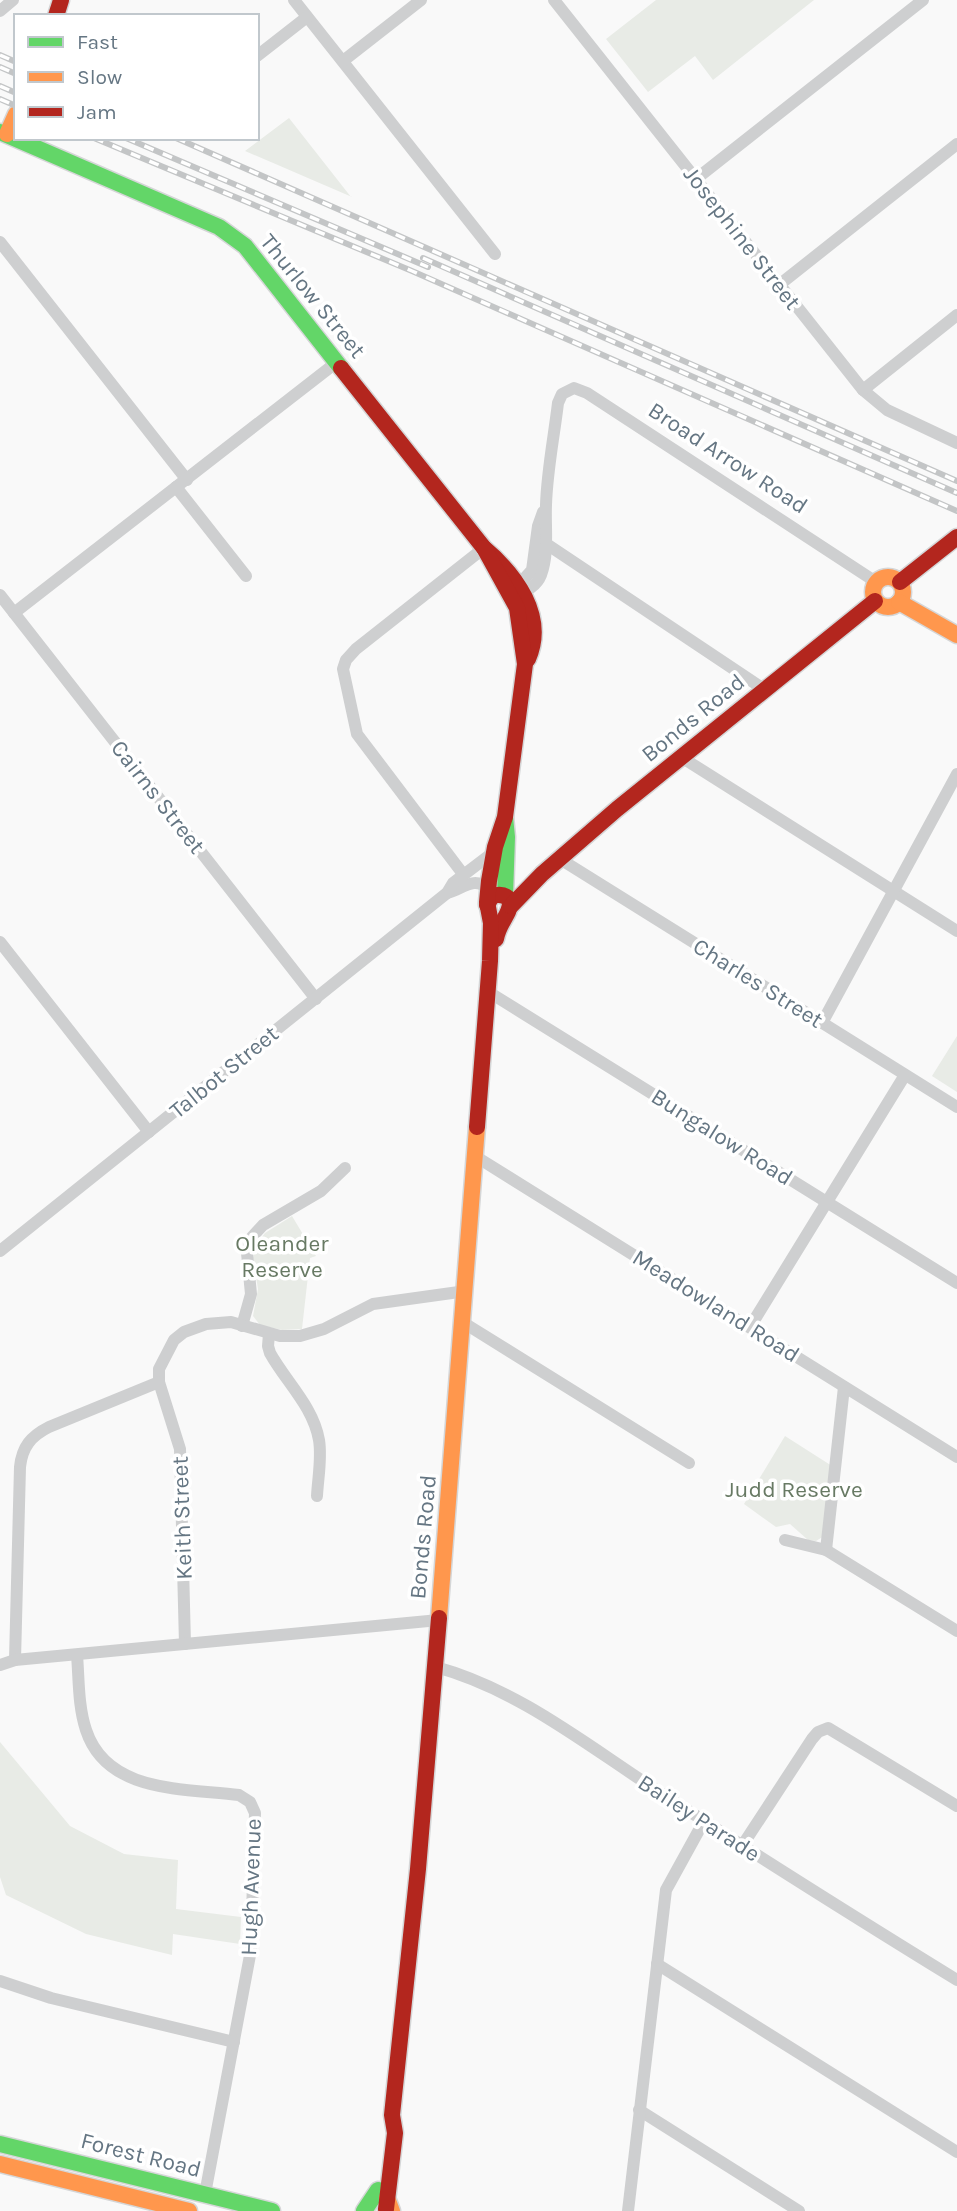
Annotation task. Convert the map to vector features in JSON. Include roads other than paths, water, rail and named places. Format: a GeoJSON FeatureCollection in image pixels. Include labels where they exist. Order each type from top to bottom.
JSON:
{"type":"FeatureCollection","features":[{"type":"Feature","properties":{"kind":"main road"},"geometry":{"type":"LineString","coordinates":[[3,133],[14,116]]}},
{"type":"Feature","properties":{"kind":"main road","name":"Thurlow Street"},"geometry":{"type":"LineString","coordinates":[[19,140],[233,235],[251,252],[484,548],[492,567],[518,590],[524,664],[505,817]]}},
{"type":"Feature","properties":{"kind":"main road"},"geometry":{"type":"LineString","coordinates":[[900,582],[957,537]]}},
{"type":"Feature","properties":{"kind":"main road"},"geometry":{"type":"LineString","coordinates":[[888,576],[900,582],[903,593],[899,602],[887,607],[875,601],[873,591],[876,582],[888,576]]}},
{"type":"Feature","properties":{"kind":"main road","name":"Bonds Road"},"geometry":{"type":"LineString","coordinates":[[500,905],[542,874],[681,757],[875,601]]}},
{"type":"Feature","properties":{"kind":"main road"},"geometry":{"type":"LineString","coordinates":[[899,602],[957,635]]}},
{"type":"Feature","properties":{"kind":"main road"},"geometry":{"type":"LineString","coordinates":[[500,905],[488,888],[498,832],[505,817]]}},
{"type":"Feature","properties":{"kind":"main road"},"geometry":{"type":"LineString","coordinates":[[500,905],[509,834],[505,817]]}},
{"type":"Feature","properties":{"kind":"main road"},"geometry":{"type":"LineString","coordinates":[[505,869],[512,880],[520,885]]}},
{"type":"Feature","properties":{"kind":"main road","name":"Bonds Road"},"geometry":{"type":"LineString","coordinates":[[375,2211],[385,2202],[395,2133],[392,2115],[410,1956],[436,1667],[490,961],[495,951],[500,905],[520,885],[542,874]]}},
{"type":"Feature","properties":{"kind":"main road","name":"Forest Road"},"geometry":{"type":"LineString","coordinates":[[0,2144],[272,2211]]}},
{"type":"Feature","properties":{"kind":"main road","name":"Forest Road"},"geometry":{"type":"LineString","coordinates":[[0,2164],[189,2211]]}},
{"type":"Feature","properties":{"kind":"main road"},"geometry":{"type":"LineString","coordinates":[[364,2211],[385,2202]]}},
{"type":"Feature","properties":{"kind":"street"},"geometry":{"type":"LineString","coordinates":[[0,11],[13,0]]}},
{"type":"Feature","properties":{"kind":"street"},"geometry":{"type":"LineString","coordinates":[[294,0],[495,254]]}},
{"type":"Feature","properties":{"kind":"street"},"geometry":{"type":"LineString","coordinates":[[343,61],[421,0]]}},
{"type":"Feature","properties":{"kind":"street","name":"Josephine Street"},"geometry":{"type":"LineString","coordinates":[[554,0],[863,390],[887,410],[957,443]]}},
{"type":"Feature","properties":{"kind":"street"},"geometry":{"type":"LineString","coordinates":[[695,179],[923,0]]}},
{"type":"Feature","properties":{"kind":"street"},"geometry":{"type":"LineString","coordinates":[[259,54],[307,17]]}},
{"type":"Feature","properties":{"kind":"street"},"geometry":{"type":"LineString","coordinates":[[779,285],[957,144]]}},
{"type":"Feature","properties":{"kind":"street"},"geometry":{"type":"LineString","coordinates":[[0,242],[181,483],[246,576]]}},
{"type":"Feature","properties":{"kind":"street"},"geometry":{"type":"LineString","coordinates":[[863,390],[957,316]]}},
{"type":"Feature","properties":{"kind":"street"},"geometry":{"type":"LineString","coordinates":[[14,613],[337,362]]}},
{"type":"Feature","properties":{"kind":"street","name":"Broad Arrow Road"},"geometry":{"type":"LineString","coordinates":[[546,505],[558,403],[566,391],[574,388],[583,391],[876,582]]}},
{"type":"Feature","properties":{"kind":"street"},"geometry":{"type":"LineString","coordinates":[[518,590],[536,583],[541,574],[546,505]]}},
{"type":"Feature","properties":{"kind":"street"},"geometry":{"type":"LineString","coordinates":[[518,590],[532,570],[538,526],[546,505]]}},
{"type":"Feature","properties":{"kind":"street"},"geometry":{"type":"LineString","coordinates":[[545,543],[765,690]]}},
{"type":"Feature","properties":{"kind":"street"},"geometry":{"type":"LineString","coordinates":[[463,874],[357,734],[343,669],[346,660],[356,649],[484,548]]}},
{"type":"Feature","properties":{"kind":"street","name":"Cairns Street"},"geometry":{"type":"LineString","coordinates":[[0,595],[316,999]]}},
{"type":"Feature","properties":{"kind":"street"},"geometry":{"type":"LineString","coordinates":[[681,757],[957,931]]}},
{"type":"Feature","properties":{"kind":"street"},"geometry":{"type":"LineString","coordinates":[[822,1023],[957,774]]}},
{"type":"Feature","properties":{"kind":"street","name":"Talbot Street"},"geometry":{"type":"LineString","coordinates":[[447,893],[463,874],[495,851]]}},
{"type":"Feature","properties":{"kind":"street","name":"Charles Street"},"geometry":{"type":"LineString","coordinates":[[560,859],[957,1107]]}},
{"type":"Feature","properties":{"kind":"street","name":"Talbot Street"},"geometry":{"type":"LineString","coordinates":[[0,1251],[447,893],[473,882],[480,882],[488,888]]}},
{"type":"Feature","properties":{"kind":"street"},"geometry":{"type":"LineString","coordinates":[[0,942],[149,1132]]}},
{"type":"Feature","properties":{"kind":"street","name":"Bungalow Road"},"geometry":{"type":"LineString","coordinates":[[487,991],[957,1283]]}},
{"type":"Feature","properties":{"kind":"street"},"geometry":{"type":"LineString","coordinates":[[750,1327],[905,1075]]}},
{"type":"Feature","properties":{"kind":"street","name":"Meadowland Road"},"geometry":{"type":"LineString","coordinates":[[475,1156],[957,1457]]}},
{"type":"Feature","properties":{"kind":"street"},"geometry":{"type":"LineString","coordinates":[[243,1326],[251,1294],[247,1252],[252,1237],[263,1225],[320,1191],[345,1168]]}},
{"type":"Feature","properties":{"kind":"street"},"geometry":{"type":"LineString","coordinates":[[15,1660],[20,1467],[24,1448],[34,1436],[49,1427],[159,1382],[159,1369],[171,1345],[179,1335],[191,1328],[213,1322],[243,1326],[268,1334],[289,1336],[312,1333],[373,1304],[466,1291]]}},
{"type":"Feature","properties":{"kind":"street"},"geometry":{"type":"LineString","coordinates":[[464,1323],[689,1463]]}},
{"type":"Feature","properties":{"kind":"street"},"geometry":{"type":"LineString","coordinates":[[268,1334],[270,1353],[308,1410],[317,1431],[320,1452],[317,1496]]}},
{"type":"Feature","properties":{"kind":"street","name":"Keith Street"},"geometry":{"type":"LineString","coordinates":[[159,1382],[180,1449],[185,1644]]}},
{"type":"Feature","properties":{"kind":"street"},"geometry":{"type":"LineString","coordinates":[[826,1550],[844,1387]]}},
{"type":"Feature","properties":{"kind":"street"},"geometry":{"type":"LineString","coordinates":[[785,1540],[826,1550],[957,1631]]}},
{"type":"Feature","properties":{"kind":"street"},"geometry":{"type":"LineString","coordinates":[[0,1665],[15,1660],[439,1620]]}},
{"type":"Feature","properties":{"kind":"street","name":"Hugh Avenue"},"geometry":{"type":"LineString","coordinates":[[77,1655],[81,1708],[86,1732],[99,1753],[114,1769],[153,1785],[239,1795],[245,1797],[254,1807],[253,1931],[205,2194]]}},
{"type":"Feature","properties":{"kind":"street","name":"Bailey Parade"},"geometry":{"type":"LineString","coordinates":[[436,1667],[470,1677],[506,1693],[742,1846],[957,1980]]}},
{"type":"Feature","properties":{"kind":"street"},"geometry":{"type":"LineString","coordinates":[[742,1846],[812,1739],[828,1728],[957,1806]]}},
{"type":"Feature","properties":{"kind":"street"},"geometry":{"type":"LineString","coordinates":[[628,2211],[666,1891],[704,1821]]}},
{"type":"Feature","properties":{"kind":"street"},"geometry":{"type":"LineString","coordinates":[[657,1964],[957,2152]]}},
{"type":"Feature","properties":{"kind":"street"},"geometry":{"type":"LineString","coordinates":[[0,1981],[43,1996],[234,2042]]}},
{"type":"Feature","properties":{"kind":"street"},"geometry":{"type":"LineString","coordinates":[[639,2110],[799,2211]]}},
{"type":"Feature","properties":{"kind":"railway"},"geometry":{"type":"LineString","coordinates":[[0,55],[14,61]]}},
{"type":"Feature","properties":{"kind":"railway"},"geometry":{"type":"LineString","coordinates":[[0,67],[14,73]]}},
{"type":"Feature","properties":{"kind":"railway"},"geometry":{"type":"LineString","coordinates":[[0,86],[14,92]]}},
{"type":"Feature","properties":{"kind":"railway"},"geometry":{"type":"LineString","coordinates":[[0,99],[14,105]]}},
{"type":"Feature","properties":{"kind":"railway"},"geometry":{"type":"LineString","coordinates":[[99,140],[412,271],[957,511]]}},
{"type":"Feature","properties":{"kind":"railway"},"geometry":{"type":"LineString","coordinates":[[131,140],[428,267]]}},
{"type":"Feature","properties":{"kind":"railway"},"geometry":{"type":"LineString","coordinates":[[181,140],[957,481]]}},
{"type":"Feature","properties":{"kind":"railway"},"geometry":{"type":"LineString","coordinates":[[423,258],[957,493]]}},
{"type":"Feature","properties":{"kind":"park label","name":"Oleander Reserve"},"geometry":{"type":"Point","coordinates":[282,1256]}},
{"type":"Feature","properties":{"kind":"park label","name":"Judd Reserve"},"geometry":{"type":"Point","coordinates":[794,1489]}}]}
